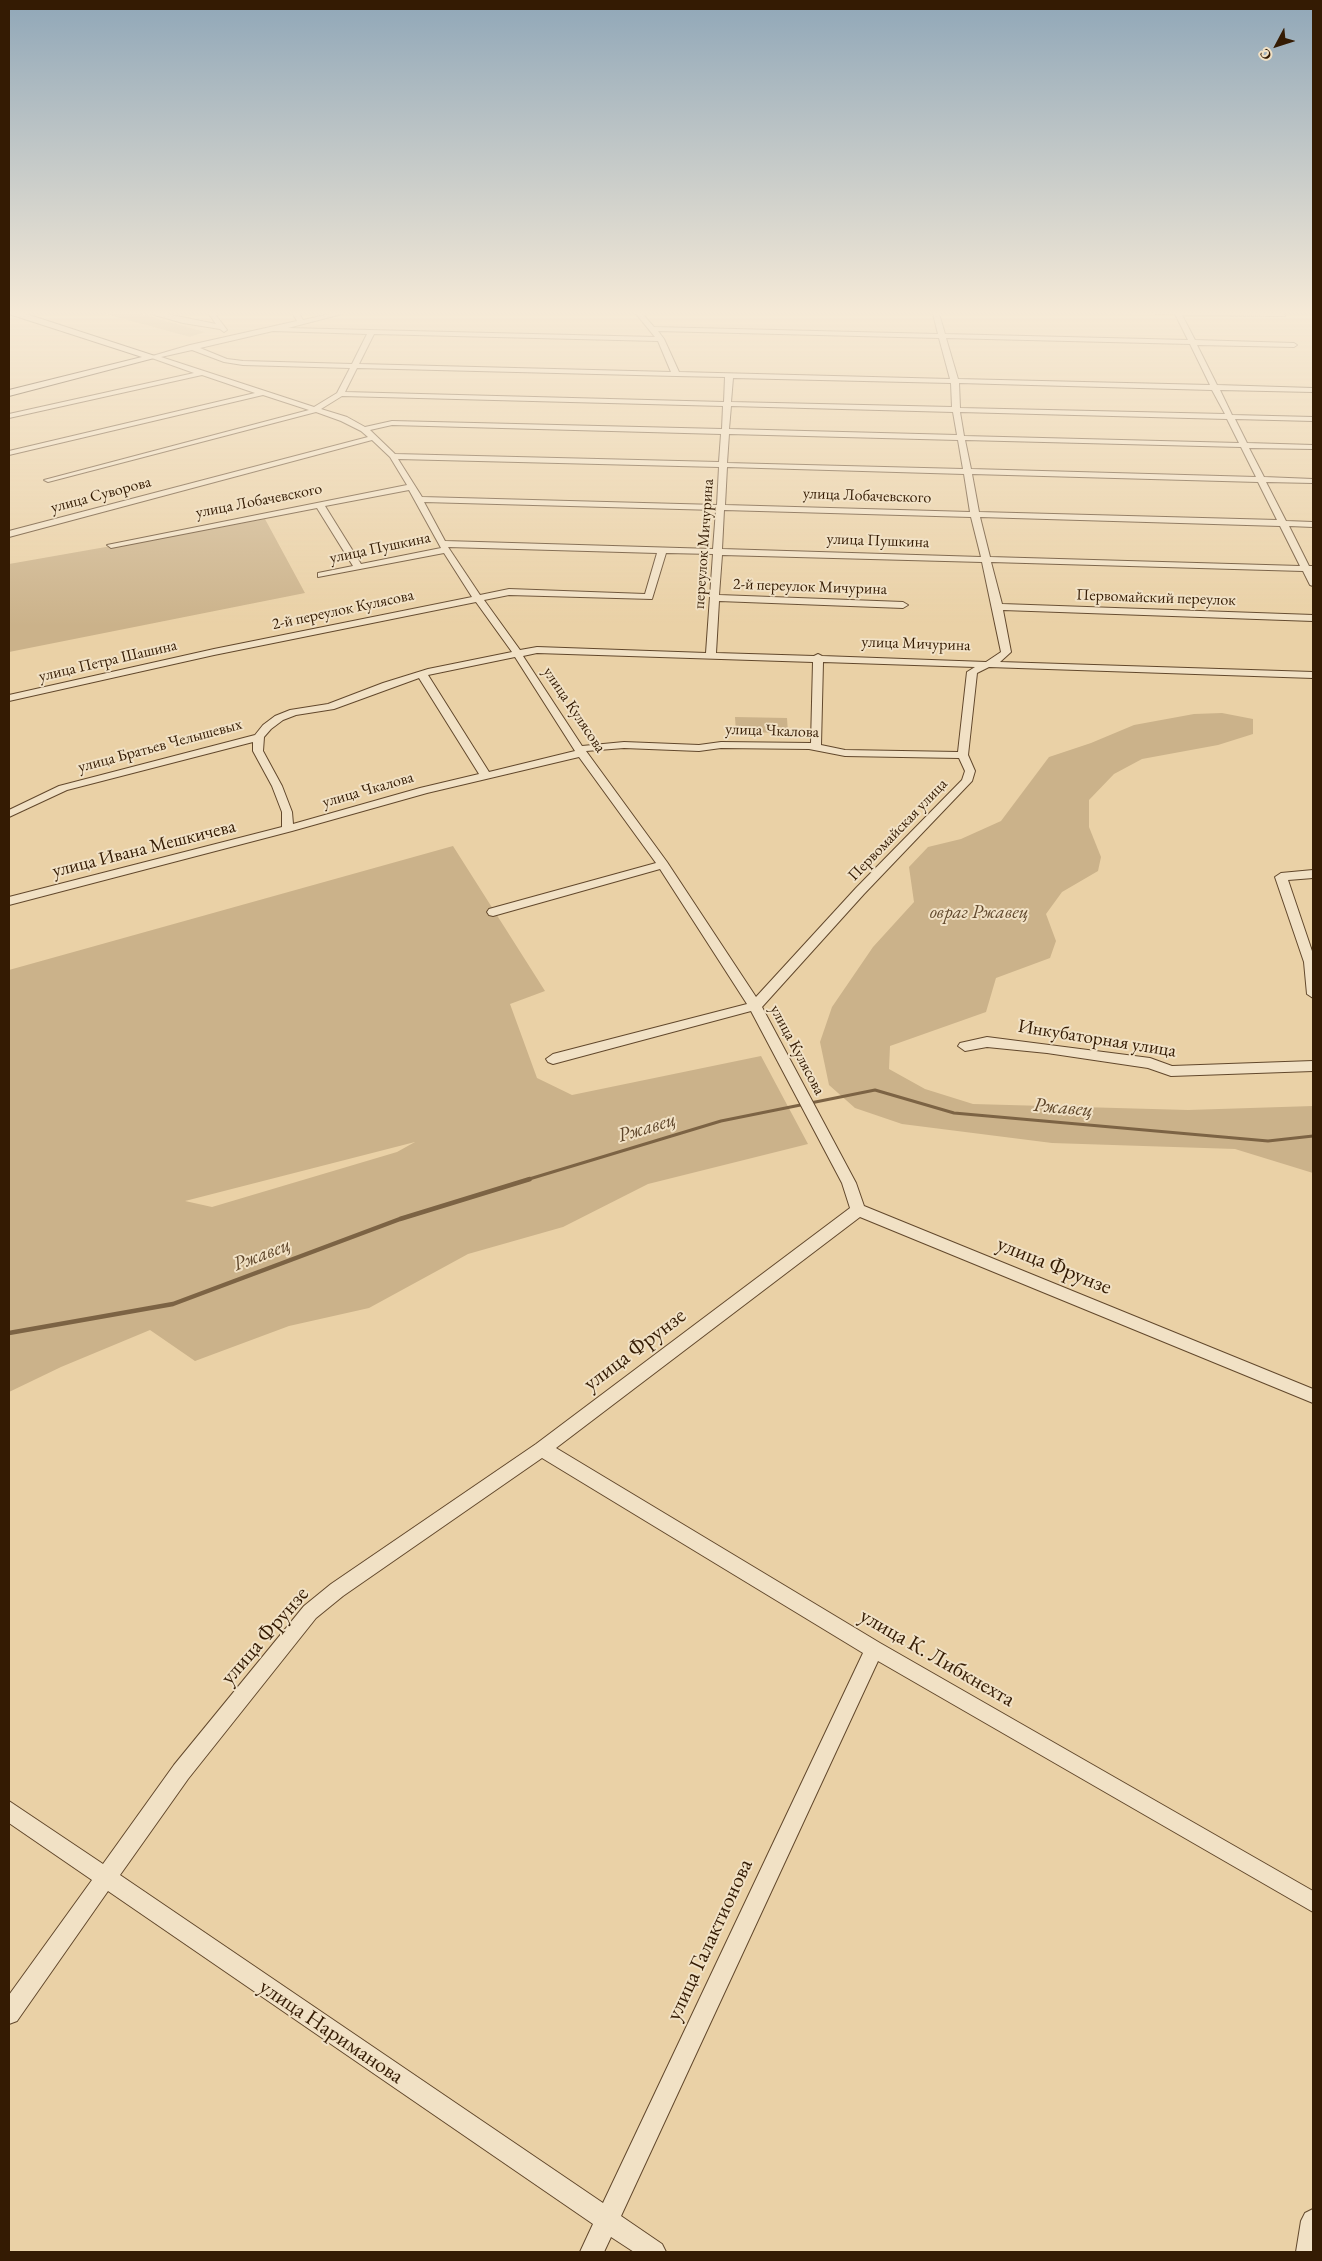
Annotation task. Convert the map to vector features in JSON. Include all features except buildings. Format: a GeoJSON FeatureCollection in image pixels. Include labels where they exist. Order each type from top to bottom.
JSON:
{"type":"FeatureCollection","features":[{"type":"Feature","properties":{"kind":"street"},"geometry":{"type":"LineString","coordinates":[[9,452],[164,416]]}},
{"type":"Feature","properties":{"kind":"street"},"geometry":{"type":"LineString","coordinates":[[48,480],[303,416]]}},
{"type":"Feature","properties":{"kind":"street","name":"улица Кулясова"},"geometry":{"type":"LineString","coordinates":[[334,416],[364,429],[375,437],[393,456],[419,499],[444,547],[477,598],[517,653],[581,751],[662,865],[755,1006],[849,1183],[858,1210]]}},
{"type":"Feature","properties":{"kind":"street","name":"переулок Мичурина"},"geometry":{"type":"LineString","coordinates":[[711,654],[727,416]]}},
{"type":"Feature","properties":{"kind":"street","name":"Первомайская улица"},"geometry":{"type":"LineString","coordinates":[[755,1006],[860,891],[968,781],[970,772],[963,755],[972,672],[1001,658],[1006,652],[998,607],[975,514],[957,416]]}},
{"type":"Feature","properties":{"kind":"street"},"geometry":{"type":"LineString","coordinates":[[1208,416],[1313,419]]}},
{"type":"Feature","properties":{"kind":"street"},"geometry":{"type":"LineString","coordinates":[[1230,416],[1283,523],[1310,569],[1313,583]]}},
{"type":"Feature","properties":{"kind":"street"},"geometry":{"type":"LineString","coordinates":[[364,429],[392,422],[1313,447]]}},
{"type":"Feature","properties":{"kind":"street","name":"улица Суворова"},"geometry":{"type":"LineString","coordinates":[[9,534],[375,437]]}},
{"type":"Feature","properties":{"kind":"street"},"geometry":{"type":"LineString","coordinates":[[393,456],[967,470],[1313,481]]}},
{"type":"Feature","properties":{"kind":"street","name":"улица Лобачевского"},"geometry":{"type":"LineString","coordinates":[[111,545],[411,487]]}},
{"type":"Feature","properties":{"kind":"street","name":"улица Лобачевского"},"geometry":{"type":"LineString","coordinates":[[419,499],[1313,524]]}},
{"type":"Feature","properties":{"kind":"street"},"geometry":{"type":"LineString","coordinates":[[320,505],[358,568]]}},
{"type":"Feature","properties":{"kind":"street","name":"улица Пушкина"},"geometry":{"type":"LineString","coordinates":[[321,575],[444,547],[719,551],[1310,569]]}},
{"type":"Feature","properties":{"kind":"street","name":"2-й переулок Кулясова"},"geometry":{"type":"LineString","coordinates":[[214,652],[509,592],[648,597],[662,550]]}},
{"type":"Feature","properties":{"kind":"street","name":"2-й переулок Мичурина"},"geometry":{"type":"LineString","coordinates":[[715,598],[903,605]]}},
{"type":"Feature","properties":{"kind":"street","name":"Первомайский переулок"},"geometry":{"type":"LineString","coordinates":[[998,607],[1313,618]]}},
{"type":"Feature","properties":{"kind":"street","name":"улица Мичурина"},"geometry":{"type":"LineString","coordinates":[[517,653],[537,650],[711,654],[1313,675]]}},
{"type":"Feature","properties":{"kind":"street","name":"улица Петра Шашина"},"geometry":{"type":"LineString","coordinates":[[9,698],[214,652]]}},
{"type":"Feature","properties":{"kind":"street","name":"улица Братьев Челышевых"},"geometry":{"type":"LineString","coordinates":[[9,814],[63,788],[259,737],[267,726],[279,718],[294,712],[330,707],[422,674],[517,653]]}},
{"type":"Feature","properties":{"kind":"street"},"geometry":{"type":"LineString","coordinates":[[816,747],[818,658]]}},
{"type":"Feature","properties":{"kind":"street"},"geometry":{"type":"LineString","coordinates":[[422,674],[486,776]]}},
{"type":"Feature","properties":{"kind":"street"},"geometry":{"type":"LineString","coordinates":[[259,737],[258,751],[281,795],[287,812],[288,829]]}},
{"type":"Feature","properties":{"kind":"street","name":"улица Чкалова"},"geometry":{"type":"LineString","coordinates":[[288,829],[424,790],[581,751],[624,745],[699,748],[721,745],[816,747],[845,753],[963,755]]}},
{"type":"Feature","properties":{"kind":"street","name":"улица Ивана Мешкичева"},"geometry":{"type":"LineString","coordinates":[[9,902],[288,829]]}},
{"type":"Feature","properties":{"kind":"street"},"geometry":{"type":"LineString","coordinates":[[493,912],[662,865]]}},
{"type":"Feature","properties":{"kind":"street"},"geometry":{"type":"LineString","coordinates":[[1313,874],[1281,877],[1310,962],[1313,994]]}},
{"type":"Feature","properties":{"kind":"street"},"geometry":{"type":"LineString","coordinates":[[553,1059],[755,1006]]}},
{"type":"Feature","properties":{"kind":"street","name":"Инкубаторная улица"},"geometry":{"type":"LineString","coordinates":[[964,1046],[987,1042],[1046,1048],[1150,1063],[1171,1071],[1313,1066]]}},
{"type":"Feature","properties":{"kind":"street","name":"улица Фрунзе"},"geometry":{"type":"LineString","coordinates":[[9,2013],[181,1772],[310,1612],[337,1590],[542,1449],[858,1210],[1313,1396]]}},
{"type":"Feature","properties":{"kind":"street","name":"улица К. Либкнехта"},"geometry":{"type":"LineString","coordinates":[[542,1449],[874,1649],[1313,1902]]}},
{"type":"Feature","properties":{"kind":"street","name":"улица Галактионова"},"geometry":{"type":"LineString","coordinates":[[592,2252],[874,1649]]}},
{"type":"Feature","properties":{"kind":"street","name":"улица Нариманова"},"geometry":{"type":"LineString","coordinates":[[9,1811],[104,1878],[607,2218],[654,2252]]}},
{"type":"Feature","properties":{"kind":"street"},"geometry":{"type":"LineString","coordinates":[[1308,2252],[1313,2222]]}},
{"type":"Feature","properties":{"kind":"green space"},"geometry":{"type":"Polygon","coordinates":[[[265,519],[305,593],[9,652],[9,564],[265,519]]]}},
{"type":"Feature","properties":{"kind":"green space","name":"овраг Ржавец"},"geometry":{"type":"Polygon","coordinates":[[[1222,713],[1253,719],[1253,734],[1218,745],[1142,759],[1114,774],[1089,800],[1089,827],[1101,857],[1098,871],[1062,892],[1046,914],[1056,941],[1050,958],[996,978],[986,1012],[890,1046],[889,1069],[925,1089],[973,1104],[1188,1110],[1313,1106],[1313,1173],[1235,1149],[1052,1143],[902,1124],[855,1108],[829,1085],[820,1042],[832,1007],[873,947],[914,902],[909,867],[928,847],[961,839],[1001,821],[1049,757],[1091,743],[1134,725],[1194,714],[1222,713]]]}},
{"type":"Feature","properties":{"kind":"green space"},"geometry":{"type":"Polygon","coordinates":[[[735,717],[787,718],[788,733],[736,732],[735,717]]]}},
{"type":"Feature","properties":{"kind":"green space"},"geometry":{"type":"Polygon","coordinates":[[[453,846],[545,991],[510,1004],[537,1078],[572,1095],[761,1056],[808,1144],[648,1184],[563,1227],[468,1254],[369,1308],[289,1326],[195,1361],[150,1330],[61,1367],[9,1392],[9,970],[453,846]],[[415,1142],[185,1201],[212,1207],[397,1152],[415,1142]]]}},
{"type":"Feature","properties":{"kind":"waterway","name":"Ржавец"},"geometry":{"type":"LineString","coordinates":[[526,1180],[721,1121],[875,1090],[954,1113],[1268,1141],[1313,1136]]}},
{"type":"Feature","properties":{"kind":"waterway","name":"Ржавец"},"geometry":{"type":"LineString","coordinates":[[9,1333],[173,1304],[400,1219],[530,1179]]}}]}
